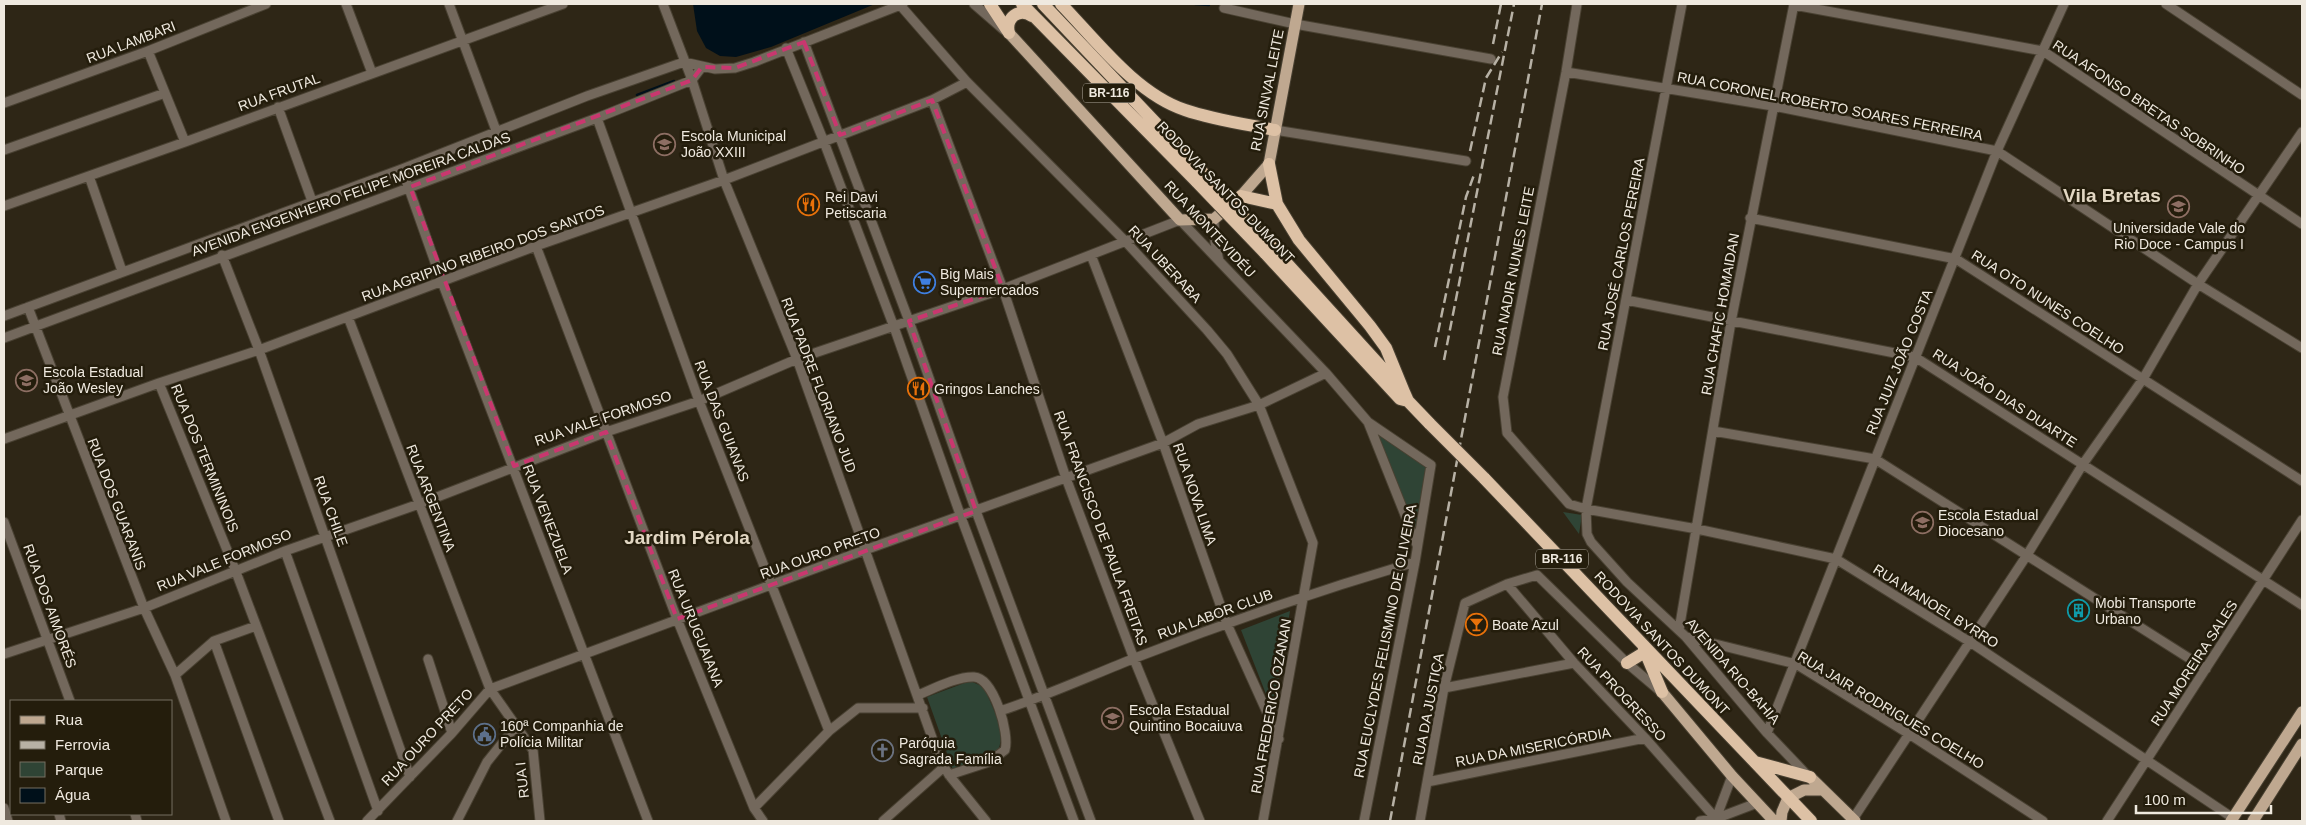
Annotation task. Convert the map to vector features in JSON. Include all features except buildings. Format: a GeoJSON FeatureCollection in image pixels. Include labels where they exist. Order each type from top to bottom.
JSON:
{"type":"FeatureCollection","features":[{"type":"Feature","properties":{"kind":"highway"},"geometry":{"type":"LineString","coordinates":[[990,4],[1009,33]]}},
{"type":"Feature","properties":{"kind":"highway","name":"RODOVIA SANTOS DUMONT"},"geometry":{"type":"LineString","coordinates":[[1022,4],[1032,16],[1201,179]]}},
{"type":"Feature","properties":{"kind":"highway","name":"RODOVIA SANTOS DUMONT"},"geometry":{"type":"LineString","coordinates":[[1042,4],[1268,250],[1400,399],[1406,396],[1430,424],[1484,478],[1811,821]]}},
{"type":"Feature","properties":{"kind":"highway"},"geometry":{"type":"LineString","coordinates":[[1061,4],[1132,78],[1155,96],[1184,110],[1275,130]]}},
{"type":"Feature","properties":{"kind":"highway"},"geometry":{"type":"LineString","coordinates":[[1009,33],[1008,23],[1014,15],[1023,12],[1032,16]]}},
{"type":"Feature","properties":{"kind":"highway"},"geometry":{"type":"LineString","coordinates":[[1269,164],[1277,204],[1315,262],[1370,326],[1386,348],[1406,396]]}},
{"type":"Feature","properties":{"kind":"highway"},"geometry":{"type":"LineString","coordinates":[[1241,196],[1277,204]]}},
{"type":"Feature","properties":{"kind":"highway"},"geometry":{"type":"LineString","coordinates":[[1639,640],[1662,692]]}},
{"type":"Feature","properties":{"kind":"highway"},"geometry":{"type":"LineString","coordinates":[[1627,663],[1645,652]]}},
{"type":"Feature","properties":{"kind":"highway"},"geometry":{"type":"LineString","coordinates":[[1753,761],[1810,777]]}},
{"type":"Feature","properties":{"kind":"main road","name":"RUA SINVAL LEITE"},"geometry":{"type":"LineString","coordinates":[[1214,219],[1241,196],[1269,164],[1299,4]]}},
{"type":"Feature","properties":{"kind":"main road","name":"RUA MONTEVIDÉU"},"geometry":{"type":"LineString","coordinates":[[1009,33],[1180,220]]}},
{"type":"Feature","properties":{"kind":"main road","name":"RUA VALE FORMOSO"},"geometry":{"type":"LineString","coordinates":[[1180,220],[1214,219]]}},
{"type":"Feature","properties":{"kind":"main road"},"geometry":{"type":"LineString","coordinates":[[1662,692],[1732,776],[1774,821]]}},
{"type":"Feature","properties":{"kind":"main road"},"geometry":{"type":"LineString","coordinates":[[2232,820],[2302,712]]}},
{"type":"Feature","properties":{"kind":"main road"},"geometry":{"type":"LineString","coordinates":[[2254,821],[2302,744]]}},
{"type":"Feature","properties":{"kind":"main road","name":"AVENIDA RIO-BAHIA"},"geometry":{"type":"LineString","coordinates":[[1810,777],[1821,790],[1854,820]]}},
{"type":"Feature","properties":{"kind":"main road"},"geometry":{"type":"LineString","coordinates":[[1781,821],[1782,812],[1788,798],[1804,790],[1821,790]]}},
{"type":"Feature","properties":{"kind":"street","name":"RUA LAMBARI"},"geometry":{"type":"LineString","coordinates":[[4,103],[148,51],[266,4]]}},
{"type":"Feature","properties":{"kind":"street"},"geometry":{"type":"LineString","coordinates":[[346,4],[372,73]]}},
{"type":"Feature","properties":{"kind":"street"},"geometry":{"type":"LineString","coordinates":[[449,4],[497,133]]}},
{"type":"Feature","properties":{"kind":"street","name":"RUA FRUTAL"},"geometry":{"type":"LineString","coordinates":[[4,206],[563,4]]}},
{"type":"Feature","properties":{"kind":"street","name":"RUA PADRE FLORIANO JUD"},"geometry":{"type":"LineString","coordinates":[[663,4],[692,80],[724,180],[797,359],[944,767],[986,821]]}},
{"type":"Feature","properties":{"kind":"street"},"geometry":{"type":"LineString","coordinates":[[684,62],[715,69],[735,68],[902,4]]}},
{"type":"Feature","properties":{"kind":"street","name":"RUA UBERABA"},"geometry":{"type":"LineString","coordinates":[[902,4],[967,82],[1126,242],[1227,354],[1259,405],[1313,543],[1305,595]]}},
{"type":"Feature","properties":{"kind":"street","name":"RUA MONTEVIDÉU"},"geometry":{"type":"LineString","coordinates":[[974,4],[1009,33]]}},
{"type":"Feature","properties":{"kind":"street","name":"RUA NADIR NUNES LEITE"},"geometry":{"type":"LineString","coordinates":[[1577,4],[1566,72],[1503,397],[1507,432],[1569,504],[1586,509]]}},
{"type":"Feature","properties":{"kind":"street","name":"RUA JOSÉ CARLOS PEREIRA"},"geometry":{"type":"LineString","coordinates":[[1586,509],[1682,4]]}},
{"type":"Feature","properties":{"kind":"street","name":"RUA AFONSO BRETAS SOBRINHO"},"geometry":{"type":"LineString","coordinates":[[1794,4],[2043,51],[2302,224]]}},
{"type":"Feature","properties":{"kind":"street","name":"RUA CHAFIC HOMAIDAN"},"geometry":{"type":"LineString","coordinates":[[1678,630],[1750,218],[1794,4]]}},
{"type":"Feature","properties":{"kind":"street","name":"RUA JUIZ JOÃO COSTA"},"geometry":{"type":"LineString","coordinates":[[1767,733],[1796,664],[1915,356],[1956,259],[1997,151],[2064,4]]}},
{"type":"Feature","properties":{"kind":"street"},"geometry":{"type":"LineString","coordinates":[[2166,4],[2302,95]]}},
{"type":"Feature","properties":{"kind":"street"},"geometry":{"type":"LineString","coordinates":[[1224,8],[1295,24],[1491,59]]}},
{"type":"Feature","properties":{"kind":"street"},"geometry":{"type":"LineString","coordinates":[[804,42],[909,321],[976,511],[1090,821]]}},
{"type":"Feature","properties":{"kind":"street"},"geometry":{"type":"LineString","coordinates":[[786,48],[824,142],[894,327],[961,517],[1074,821]]}},
{"type":"Feature","properties":{"kind":"street"},"geometry":{"type":"LineString","coordinates":[[148,51],[185,142]]}},
{"type":"Feature","properties":{"kind":"street","name":"AVENIDA ENGENHEIRO FELIPE MOREIRA CALDAS"},"geometry":{"type":"LineString","coordinates":[[4,316],[122,270],[402,169],[587,96],[684,62]]}},
{"type":"Feature","properties":{"kind":"street"},"geometry":{"type":"LineString","coordinates":[[692,80],[702,67]]}},
{"type":"Feature","properties":{"kind":"street","name":"RUA CORONEL ROBERTO SOARES FERREIRA"},"geometry":{"type":"LineString","coordinates":[[1566,72],[1773,106],[1997,151],[2198,284],[2302,348]]}},
{"type":"Feature","properties":{"kind":"street","name":"AVENIDA ENGENHEIRO FELIPE MOREIRA CALDAS"},"geometry":{"type":"LineString","coordinates":[[4,338],[222,255],[597,118],[692,80]]}},
{"type":"Feature","properties":{"kind":"street","name":"RUA AGRIPINO RIBEIRO DOS SANTOS"},"geometry":{"type":"LineString","coordinates":[[4,439],[159,383],[259,350],[536,246],[724,180],[932,100],[967,82]]}},
{"type":"Feature","properties":{"kind":"street"},"geometry":{"type":"LineString","coordinates":[[4,150],[165,93]]}},
{"type":"Feature","properties":{"kind":"street","name":"RUA FRANCISCO DE PAULA FREITAS"},"geometry":{"type":"LineString","coordinates":[[932,100],[1003,290],[1066,478],[1134,658],[1200,821]]}},
{"type":"Feature","properties":{"kind":"street"},"geometry":{"type":"LineString","coordinates":[[278,107],[312,201]]}},
{"type":"Feature","properties":{"kind":"street","name":"RUA DAS GUIANAS"},"geometry":{"type":"LineString","coordinates":[[597,118],[699,401],[829,731]]}},
{"type":"Feature","properties":{"kind":"street"},"geometry":{"type":"LineString","coordinates":[[1275,130],[1466,161]]}},
{"type":"Feature","properties":{"kind":"street"},"geometry":{"type":"LineString","coordinates":[[1854,820],[2027,555],[2083,464],[2143,379],[2198,284],[2260,197],[2302,132]]}},
{"type":"Feature","properties":{"kind":"street","name":"RUA VENEZUELA"},"geometry":{"type":"LineString","coordinates":[[402,169],[410,187],[442,282],[514,466],[648,821]]}},
{"type":"Feature","properties":{"kind":"street"},"geometry":{"type":"LineString","coordinates":[[89,176],[122,270]]}},
{"type":"Feature","properties":{"kind":"street","name":"RUA OTO NUNES COELHO"},"geometry":{"type":"LineString","coordinates":[[1750,218],[1956,259],[2302,481]]}},
{"type":"Feature","properties":{"kind":"street"},"geometry":{"type":"LineString","coordinates":[[1214,219],[1215,242],[1219,262]]}},
{"type":"Feature","properties":{"kind":"street","name":"RUA MONTEVIDÉU"},"geometry":{"type":"LineString","coordinates":[[1180,220],[1326,373],[1368,422],[1431,465]]}},
{"type":"Feature","properties":{"kind":"street","name":"RUA VALE FORMOSO"},"geometry":{"type":"LineString","coordinates":[[4,654],[144,608],[285,551],[419,504],[606,432],[699,401],[797,359],[1003,290],[1180,220]]}},
{"type":"Feature","properties":{"kind":"street","name":"RUA URUGUAIANA"},"geometry":{"type":"LineString","coordinates":[[536,246],[677,620],[754,808],[762,821]]}},
{"type":"Feature","properties":{"kind":"street","name":"RUA CHILE"},"geometry":{"type":"LineString","coordinates":[[222,255],[259,350],[410,777]]}},
{"type":"Feature","properties":{"kind":"street","name":"RUA NOVA LIMA"},"geometry":{"type":"LineString","coordinates":[[1091,255],[1163,443],[1227,624],[1279,739]]}},
{"type":"Feature","properties":{"kind":"street","name":"RUA JOÃO DIAS DUARTE"},"geometry":{"type":"LineString","coordinates":[[1626,300],[1731,322],[1915,356],[2302,605]]}},
{"type":"Feature","properties":{"kind":"street","name":"RUA DOS GUARANIS"},"geometry":{"type":"LineString","coordinates":[[28,307],[68,415],[144,608],[175,675],[226,821]]}},
{"type":"Feature","properties":{"kind":"street","name":"RUA ARGENTINA"},"geometry":{"type":"LineString","coordinates":[[348,317],[490,689]]}},
{"type":"Feature","properties":{"kind":"street","name":"RUA OURO PRETO"},"geometry":{"type":"LineString","coordinates":[[367,821],[452,733],[490,689],[865,550],[1163,443],[1198,424],[1259,405],[1326,373]]}},
{"type":"Feature","properties":{"kind":"street","name":"RUA DOS TERMININOIS"},"geometry":{"type":"LineString","coordinates":[[159,383],[236,572],[330,821]]}},
{"type":"Feature","properties":{"kind":"street"},"geometry":{"type":"LineString","coordinates":[[1368,422],[1417,545]]}},
{"type":"Feature","properties":{"kind":"street"},"geometry":{"type":"LineString","coordinates":[[1713,431],[1875,459],[2206,669]]}},
{"type":"Feature","properties":{"kind":"street","name":"RUA EUCLYDES FELISMINO DE OLIVEIRA"},"geometry":{"type":"LineString","coordinates":[[1364,821],[1415,562],[1431,465]]}},
{"type":"Feature","properties":{"kind":"street","name":"RUA MANOEL BYRRO"},"geometry":{"type":"LineString","coordinates":[[1586,509],[1697,529],[1836,559],[1970,642],[2232,820]]}},
{"type":"Feature","properties":{"kind":"street","name":"AVENIDA RIO-BAHIA"},"geometry":{"type":"LineString","coordinates":[[1586,509],[1587,534],[1591,542],[1628,582],[1686,637],[1767,733],[1810,777]]}},
{"type":"Feature","properties":{"kind":"street","name":"RUA MOREIRA SALES"},"geometry":{"type":"LineString","coordinates":[[2107,821],[2265,581],[2302,520]]}},
{"type":"Feature","properties":{"kind":"street","name":"RUA DOS AIMORÉS"},"geometry":{"type":"LineString","coordinates":[[4,522],[49,639],[70,700]]}},
{"type":"Feature","properties":{"kind":"street"},"geometry":{"type":"LineString","coordinates":[[285,551],[378,811]]}},
{"type":"Feature","properties":{"kind":"street","name":"RUA LABOR CLUB"},"geometry":{"type":"LineString","coordinates":[[1000,711],[1030,702],[1134,658],[1305,595],[1415,562]]}},
{"type":"Feature","properties":{"kind":"street"},"geometry":{"type":"LineString","coordinates":[[1507,584],[1537,575],[1627,663],[1662,692]]}},
{"type":"Feature","properties":{"kind":"street","name":"RUA DA JUSTIÇA"},"geometry":{"type":"LineString","coordinates":[[1420,821],[1444,688],[1465,603],[1507,584]]}},
{"type":"Feature","properties":{"kind":"street","name":"RUA PROGRESSO"},"geometry":{"type":"LineString","coordinates":[[1507,584],[1574,663],[1645,738],[1716,820]]}},
{"type":"Feature","properties":{"kind":"street","name":"RUA FREDERICO OZANAN"},"geometry":{"type":"LineString","coordinates":[[1263,821],[1305,595]]}},
{"type":"Feature","properties":{"kind":"street"},"geometry":{"type":"LineString","coordinates":[[175,675],[214,641],[256,626]]}},
{"type":"Feature","properties":{"kind":"street","name":"RUA JAIR RODRIGUES COELHO"},"geometry":{"type":"LineString","coordinates":[[1686,637],[1796,664],[1909,734],[2043,821]]}},
{"type":"Feature","properties":{"kind":"street"},"geometry":{"type":"LineString","coordinates":[[214,641],[279,821]]}},
{"type":"Feature","properties":{"kind":"street"},"geometry":{"type":"LineString","coordinates":[[428,659],[452,733]]}},
{"type":"Feature","properties":{"kind":"street"},"geometry":{"type":"LineString","coordinates":[[1444,688],[1574,663]]}},
{"type":"Feature","properties":{"kind":"street"},"geometry":{"type":"LineString","coordinates":[[918,695],[964,678],[974,677],[981,679],[986,684],[1000,711],[1006,734],[1005,750],[989,762],[949,775]]}},
{"type":"Feature","properties":{"kind":"street","name":"RUA I"},"geometry":{"type":"LineString","coordinates":[[490,689],[533,750],[540,821]]}},
{"type":"Feature","properties":{"kind":"street"},"geometry":{"type":"LineString","coordinates":[[754,808],[829,731],[858,708],[923,708]]}},
{"type":"Feature","properties":{"kind":"street"},"geometry":{"type":"LineString","coordinates":[[457,821],[487,762],[515,727]]}},
{"type":"Feature","properties":{"kind":"street","name":"RUA DA MISERICÓRDIA"},"geometry":{"type":"LineString","coordinates":[[1427,782],[1645,738]]}},
{"type":"Feature","properties":{"kind":"street"},"geometry":{"type":"LineString","coordinates":[[883,821],[944,767]]}},
{"type":"Feature","properties":{"kind":"street"},"geometry":{"type":"LineString","coordinates":[[1716,820],[1732,776]]}},
{"type":"Feature","properties":{"kind":"street"},"geometry":{"type":"LineString","coordinates":[[1700,821],[1716,820],[1756,803]]}},
{"type":"Feature","properties":{"kind":"highlighted area"},"geometry":{"type":"Polygon","coordinates":[[[804,42],[840,135],[932,100],[1003,289],[909,321],[976,511],[677,619],[606,432],[514,466],[410,187],[692,80],[702,67],[735,68],[804,42]]]}},
{"type":"Feature","properties":{"kind":"green space"},"geometry":{"type":"Polygon","coordinates":[[[1375,430],[1427,466],[1416,532],[1394,474],[1375,430]]]}},
{"type":"Feature","properties":{"kind":"green space"},"geometry":{"type":"Polygon","coordinates":[[[1563,512],[1582,515],[1579,534],[1563,512]]]}},
{"type":"Feature","properties":{"kind":"green space"},"geometry":{"type":"Polygon","coordinates":[[[1290,611],[1273,712],[1241,630],[1290,611]]]}},
{"type":"Feature","properties":{"kind":"green space"},"geometry":{"type":"Polygon","coordinates":[[[970,681],[984,687],[998,720],[1001,738],[1000,746],[996,754],[953,770],[927,697],[970,681]]]}},
{"type":"Feature","properties":{"kind":"water"},"geometry":{"type":"Polygon","coordinates":[[[693,4],[875,4],[771,47],[736,57],[720,56],[706,48],[697,31],[693,4]]]}},
{"type":"Feature","properties":{"kind":"waterway"},"geometry":{"type":"LineString","coordinates":[[1195,4],[1209,5]]}},
{"type":"Feature","properties":{"kind":"waterway"},"geometry":{"type":"LineString","coordinates":[[637,95],[674,81]]}},
{"type":"Feature","properties":{"kind":"railway"},"geometry":{"type":"LineString","coordinates":[[1493,44],[1501,4]]}},
{"type":"Feature","properties":{"kind":"railway"},"geometry":{"type":"LineString","coordinates":[[1444,360],[1514,4]]}},
{"type":"Feature","properties":{"kind":"railway"},"geometry":{"type":"LineString","coordinates":[[1390,821],[1542,4]]}},
{"type":"Feature","properties":{"kind":"railway"},"geometry":{"type":"LineString","coordinates":[[1470,151],[1486,78],[1502,52]]}},
{"type":"Feature","properties":{"kind":"railway"},"geometry":{"type":"LineString","coordinates":[[1435,347],[1466,197],[1475,172]]}},
{"type":"Feature","properties":{"kind":"place","name":"Escola Municipal João XXIII"},"geometry":{"type":"Point","coordinates":[665,144]}},
{"type":"Feature","properties":{"kind":"place","name":"Rei Davi Petiscaria"},"geometry":{"type":"Point","coordinates":[809,205]}},
{"type":"Feature","properties":{"kind":"place","name":"Universidade Vale do Rio Doce - Campus I"},"geometry":{"type":"Point","coordinates":[2179,206]}},
{"type":"Feature","properties":{"kind":"place","name":"Big Mais Supermercados"},"geometry":{"type":"Point","coordinates":[924,282]}},
{"type":"Feature","properties":{"kind":"place","name":"Escola Estadual João Wesley"},"geometry":{"type":"Point","coordinates":[27,380]}},
{"type":"Feature","properties":{"kind":"place","name":"Gringos Lanches"},"geometry":{"type":"Point","coordinates":[918,389]}},
{"type":"Feature","properties":{"kind":"place","name":"Escola Estadual Diocesano"},"geometry":{"type":"Point","coordinates":[1922,523]}},
{"type":"Feature","properties":{"kind":"place","name":"Mobi Transporte Urbano"},"geometry":{"type":"Point","coordinates":[2079,611]}},
{"type":"Feature","properties":{"kind":"place","name":"Boate Azul"},"geometry":{"type":"Point","coordinates":[1476,625]}},
{"type":"Feature","properties":{"kind":"place","name":"Escola Estadual Quintino Bocaiuva"},"geometry":{"type":"Point","coordinates":[1113,718]}},
{"type":"Feature","properties":{"kind":"place","name":"160ª Companhia de Polícia Militar"},"geometry":{"type":"Point","coordinates":[484,734]}},
{"type":"Feature","properties":{"kind":"place","name":"Paróquia Sagrada Família"},"geometry":{"type":"Point","coordinates":[883,751]}},
{"type":"Feature","properties":{"kind":"district","name":"Vila Bretas"},"geometry":{"type":"Point","coordinates":[2112,195]}},
{"type":"Feature","properties":{"kind":"district","name":"Jardim Pérola"},"geometry":{"type":"Point","coordinates":[687,537]}}]}
